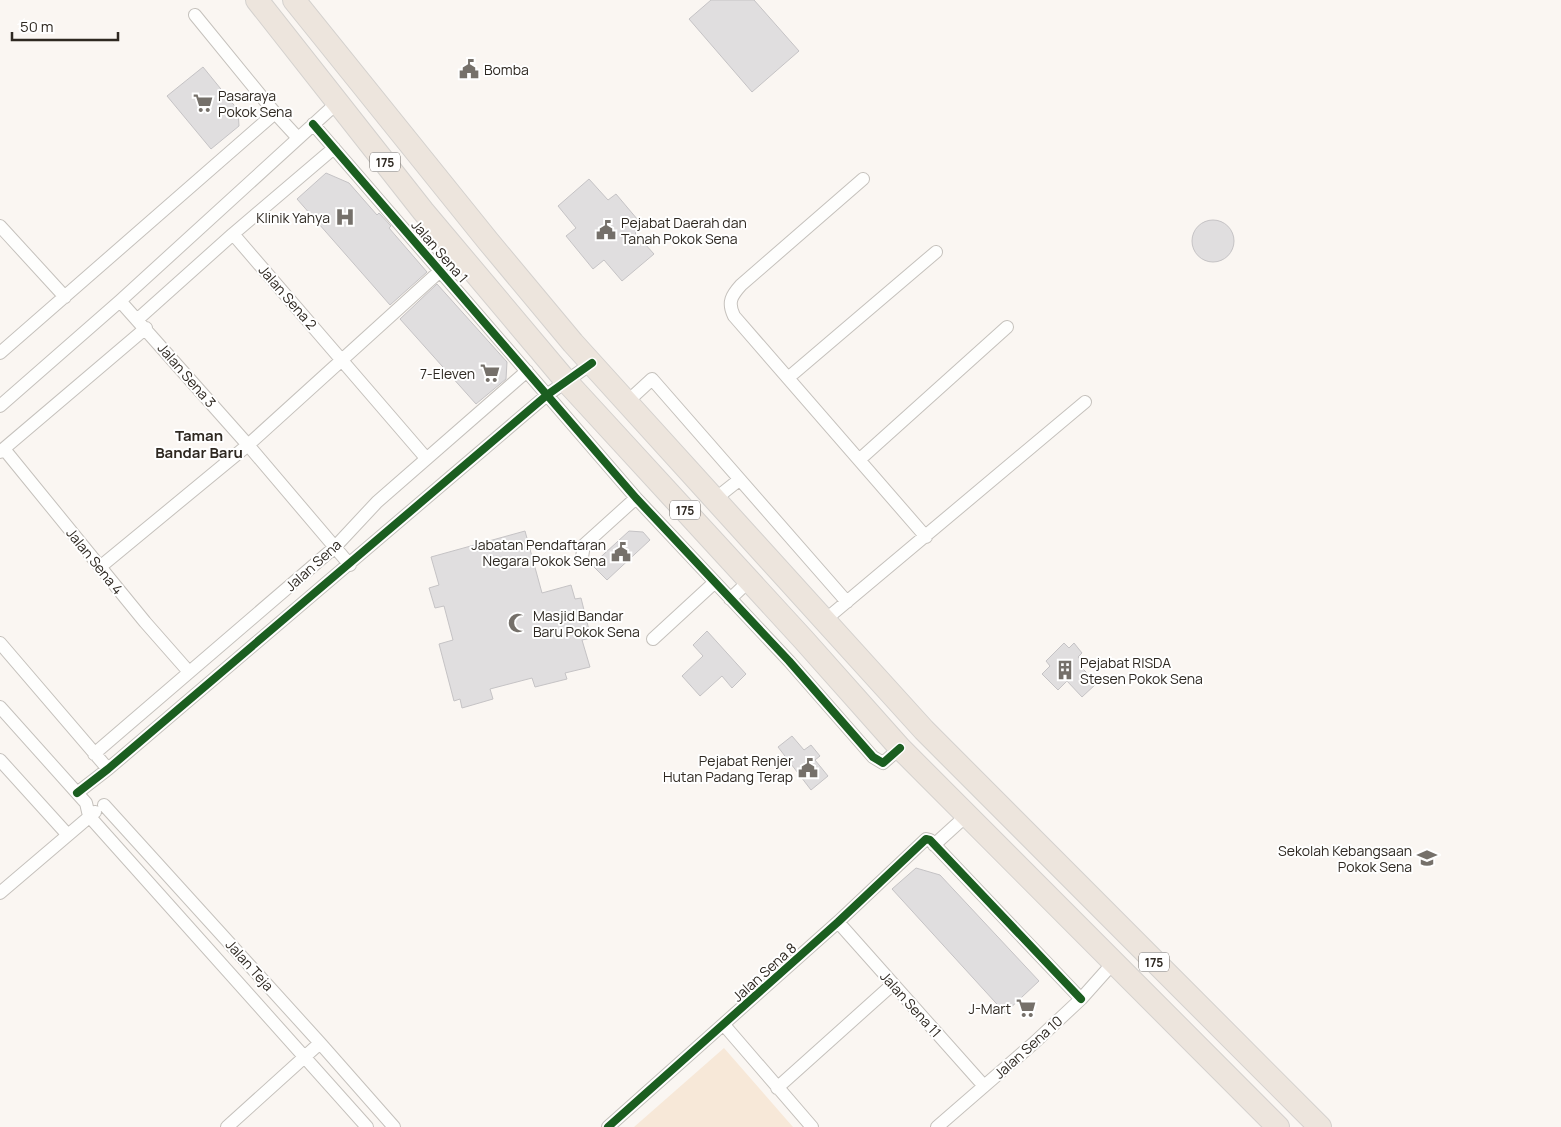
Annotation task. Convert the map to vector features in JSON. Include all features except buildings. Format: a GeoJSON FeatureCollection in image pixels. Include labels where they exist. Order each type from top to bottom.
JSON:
{"type":"FeatureCollection","features":[{"type":"Feature","properties":{"kind":"highway","name":"175"},"geometry":{"type":"LineString","coordinates":[[257,0],[423,211],[566,381],[749,581],[783,636],[900,748],[1278,1127]]}},
{"type":"Feature","properties":{"kind":"highway","name":"175"},"geometry":{"type":"LineString","coordinates":[[294,0],[488,242],[592,364],[924,730],[1320,1127]]}},
{"type":"Feature","properties":{"kind":"street"},"geometry":{"type":"LineString","coordinates":[[195,15],[275,113],[298,138]]}},
{"type":"Feature","properties":{"kind":"street"},"geometry":{"type":"LineString","coordinates":[[0,406],[120,301],[338,102]]}},
{"type":"Feature","properties":{"kind":"street"},"geometry":{"type":"LineString","coordinates":[[0,352],[275,113]]}},
{"type":"Feature","properties":{"kind":"street","name":"Jalan Sena 1"},"geometry":{"type":"LineString","coordinates":[[313,124],[636,498],[730,599],[783,636]]}},
{"type":"Feature","properties":{"kind":"street"},"geometry":{"type":"LineString","coordinates":[[2,451],[142,324],[233,234],[334,148]]}},
{"type":"Feature","properties":{"kind":"street"},"geometry":{"type":"LineString","coordinates":[[863,179],[741,285],[732,295],[730,302],[734,316],[926,536]]}},
{"type":"Feature","properties":{"kind":"street"},"geometry":{"type":"LineString","coordinates":[[0,226],[65,297]]}},
{"type":"Feature","properties":{"kind":"street","name":"Jalan Sena 2"},"geometry":{"type":"LineString","coordinates":[[233,234],[426,458]]}},
{"type":"Feature","properties":{"kind":"street"},"geometry":{"type":"LineString","coordinates":[[788,378],[936,252]]}},
{"type":"Feature","properties":{"kind":"street"},"geometry":{"type":"LineString","coordinates":[[100,567],[248,445],[440,271]]}},
{"type":"Feature","properties":{"kind":"street","name":"Jalan Sena 3"},"geometry":{"type":"LineString","coordinates":[[120,301],[248,445],[350,564]]}},
{"type":"Feature","properties":{"kind":"street"},"geometry":{"type":"LineString","coordinates":[[859,460],[1007,327]]}},
{"type":"Feature","properties":{"kind":"street"},"geometry":{"type":"LineString","coordinates":[[77,793],[108,769],[547,395],[592,364]]}},
{"type":"Feature","properties":{"kind":"street","name":"Jalan Sena"},"geometry":{"type":"LineString","coordinates":[[94,754],[335,547],[377,502],[527,371]]}},
{"type":"Feature","properties":{"kind":"street"},"geometry":{"type":"LineString","coordinates":[[627,402],[652,379],[847,602]]}},
{"type":"Feature","properties":{"kind":"street"},"geometry":{"type":"LineString","coordinates":[[825,620],[1085,402]]}},
{"type":"Feature","properties":{"kind":"street","name":"Jalan Sena 4"},"geometry":{"type":"LineString","coordinates":[[2,451],[189,672]]}},
{"type":"Feature","properties":{"kind":"street"},"geometry":{"type":"LineString","coordinates":[[715,499],[739,480]]}},
{"type":"Feature","properties":{"kind":"street"},"geometry":{"type":"LineString","coordinates":[[582,557],[584,545],[636,498]]}},
{"type":"Feature","properties":{"kind":"street"},"geometry":{"type":"LineString","coordinates":[[730,599],[749,581]]}},
{"type":"Feature","properties":{"kind":"street"},"geometry":{"type":"LineString","coordinates":[[653,639],[715,582]]}},
{"type":"Feature","properties":{"kind":"street"},"geometry":{"type":"LineString","coordinates":[[0,643],[108,769]]}},
{"type":"Feature","properties":{"kind":"street"},"geometry":{"type":"LineString","coordinates":[[0,707],[86,803],[89,816]]}},
{"type":"Feature","properties":{"kind":"street"},"geometry":{"type":"LineString","coordinates":[[0,760],[67,834]]}},
{"type":"Feature","properties":{"kind":"street"},"geometry":{"type":"LineString","coordinates":[[86,803],[104,806]]}},
{"type":"Feature","properties":{"kind":"street"},"geometry":{"type":"LineString","coordinates":[[0,893],[67,834],[104,806]]}},
{"type":"Feature","properties":{"kind":"street","name":"Jalan Teja"},"geometry":{"type":"LineString","coordinates":[[104,806],[394,1127]]}},
{"type":"Feature","properties":{"kind":"street"},"geometry":{"type":"LineString","coordinates":[[967,815],[934,845],[1081,999]]}},
{"type":"Feature","properties":{"kind":"street","name":"Jalan Teja"},"geometry":{"type":"LineString","coordinates":[[89,816],[367,1127]]}},
{"type":"Feature","properties":{"kind":"street","name":"Jalan Sena 8"},"geometry":{"type":"LineString","coordinates":[[608,1127],[838,922],[923,841],[930,840],[934,845]]}},
{"type":"Feature","properties":{"kind":"street","name":"Jalan Sena 11"},"geometry":{"type":"LineString","coordinates":[[838,922],[984,1086]]}},
{"type":"Feature","properties":{"kind":"street","name":"Jalan Sena 10"},"geometry":{"type":"LineString","coordinates":[[937,1127],[1035,1042],[1081,999],[1114,962]]}},
{"type":"Feature","properties":{"kind":"street"},"geometry":{"type":"LineString","coordinates":[[777,1088],[893,984]]}},
{"type":"Feature","properties":{"kind":"street"},"geometry":{"type":"LineString","coordinates":[[724,1025],[812,1127]]}},
{"type":"Feature","properties":{"kind":"street"},"geometry":{"type":"LineString","coordinates":[[227,1127],[320,1043]]}},
{"type":"Feature","properties":{"kind":"shaded area"},"geometry":{"type":"Polygon","coordinates":[[[724,1048],[793,1127],[634,1127],[724,1048]]]}},
{"type":"Feature","properties":{"kind":"cycle path"},"geometry":{"type":"LineString","coordinates":[[313,124],[636,498],[789,661],[873,757],[883,763],[900,748]]}},
{"type":"Feature","properties":{"kind":"cycle path"},"geometry":{"type":"LineString","coordinates":[[77,793],[108,769],[547,395],[592,363]]}},
{"type":"Feature","properties":{"kind":"cycle path"},"geometry":{"type":"LineString","coordinates":[[608,1127],[838,922],[926,839],[930,840],[1081,999]]}},
{"type":"Feature","properties":{"kind":"place","name":"Bomba"},"geometry":{"type":"Point","coordinates":[469,69]}},
{"type":"Feature","properties":{"kind":"place","name":"Pasaraya Pokok Sena"},"geometry":{"type":"Point","coordinates":[203,103]}},
{"type":"Feature","properties":{"kind":"place","name":"Klinik Yahya"},"geometry":{"type":"Point","coordinates":[345,217]}},
{"type":"Feature","properties":{"kind":"place","name":"Pejabat Daerah dan Tanah Pokok Sena"},"geometry":{"type":"Point","coordinates":[606,230]}},
{"type":"Feature","properties":{"kind":"place","name":"7-Eleven"},"geometry":{"type":"Point","coordinates":[490,373]}},
{"type":"Feature","properties":{"kind":"place","name":"Jabatan Pendaftaran Negara Pokok Sena"},"geometry":{"type":"Point","coordinates":[621,552]}},
{"type":"Feature","properties":{"kind":"place","name":"Masjid Bandar Baru Pokok Sena"},"geometry":{"type":"Point","coordinates":[518,623]}},
{"type":"Feature","properties":{"kind":"place","name":"Pejabat RISDA Stesen Pokok Sena"},"geometry":{"type":"Point","coordinates":[1065,670]}},
{"type":"Feature","properties":{"kind":"place","name":"Pejabat Renjer Hutan Padang Terap"},"geometry":{"type":"Point","coordinates":[808,768]}},
{"type":"Feature","properties":{"kind":"place","name":"Sekolah Kebangsaan Pokok Sena"},"geometry":{"type":"Point","coordinates":[1427,858]}},
{"type":"Feature","properties":{"kind":"place","name":"J-Mart"},"geometry":{"type":"Point","coordinates":[1026,1008]}},
{"type":"Feature","properties":{"kind":"district","name":"Taman Bandar Baru"},"geometry":{"type":"Point","coordinates":[199,444]}}]}
